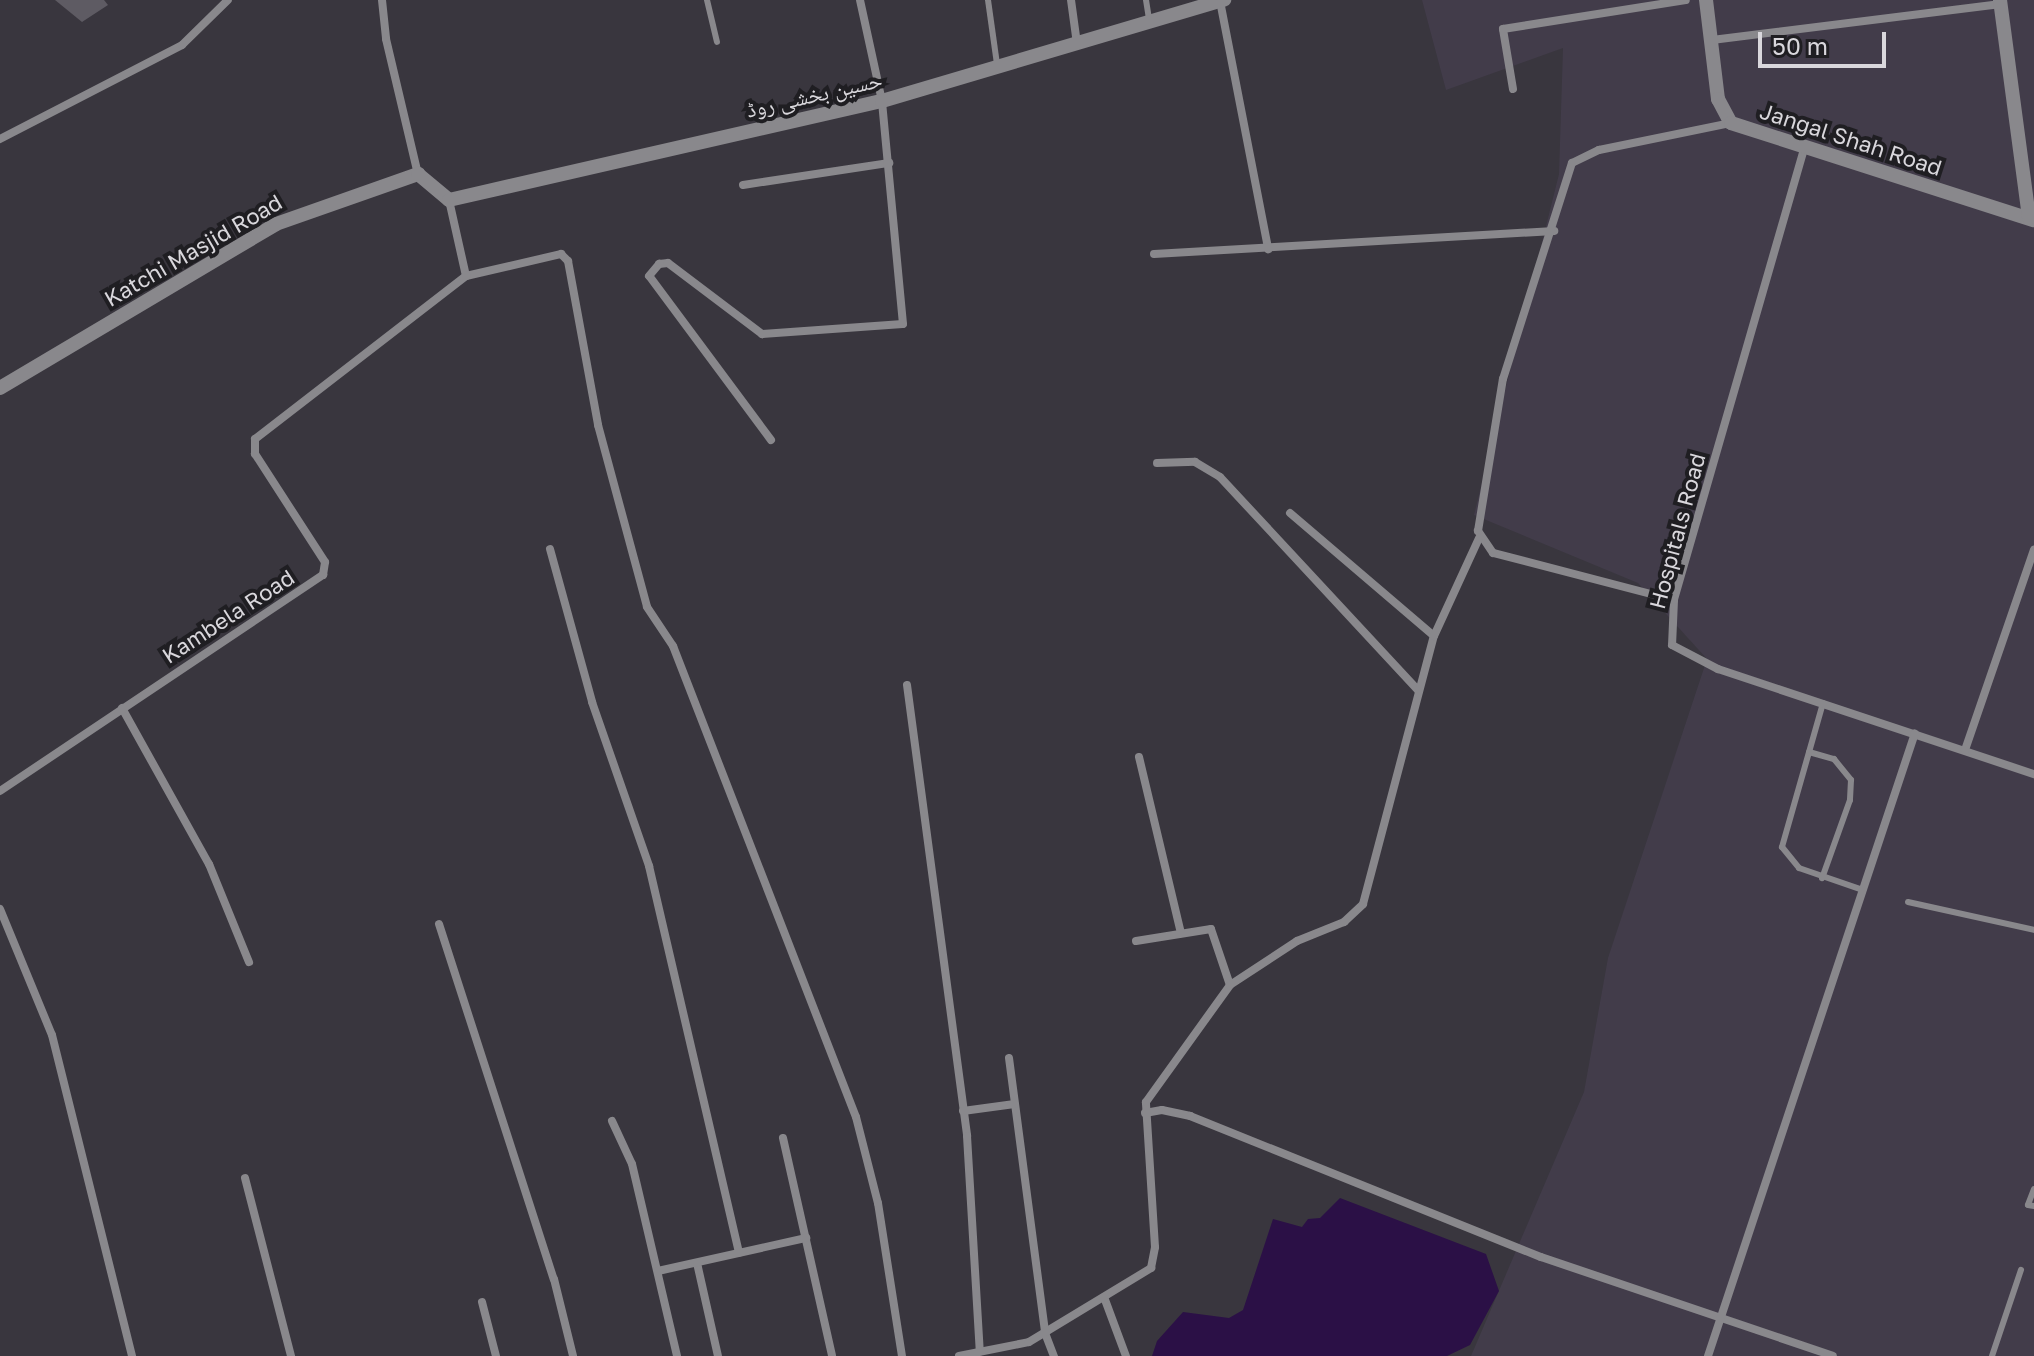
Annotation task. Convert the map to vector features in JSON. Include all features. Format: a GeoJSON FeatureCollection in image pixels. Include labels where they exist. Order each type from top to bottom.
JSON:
{"type":"FeatureCollection","features":[{"type":"Feature","properties":{"kind":"street"},"geometry":{"type":"LineString","coordinates":[[0,139],[182,45],[228,0]]}},
{"type":"Feature","properties":{"kind":"street"},"geometry":{"type":"LineString","coordinates":[[382,0],[386,39],[418,174],[449,200],[466,276],[561,254],[568,261],[598,425],[647,607],[679,660],[856,1117],[878,1203],[902,1356]]}},
{"type":"Feature","properties":{"kind":"street"},"geometry":{"type":"LineString","coordinates":[[771,440],[649,276],[659,264],[668,263],[762,334],[895,329],[905,317],[882,101],[860,0]]}},
{"type":"Feature","properties":{"kind":"street"},"geometry":{"type":"LineString","coordinates":[[1071,0],[1077,45]]}},
{"type":"Feature","properties":{"kind":"street"},"geometry":{"type":"LineString","coordinates":[[1513,89],[1503,29],[1686,0]]}},
{"type":"Feature","properties":{"kind":"street","name":"Jangal Shah Road"},"geometry":{"type":"LineString","coordinates":[[1706,0],[1718,99],[1731,123],[1804,149],[2032,219]]}},
{"type":"Feature","properties":{"kind":"street"},"geometry":{"type":"LineString","coordinates":[[1222,1],[1268,249]]}},
{"type":"Feature","properties":{"kind":"street","name":"حسین بخشی روڈ"},"geometry":{"type":"LineString","coordinates":[[449,200],[882,101],[1150,25],[1200,4],[1222,1]]}},
{"type":"Feature","properties":{"kind":"street"},"geometry":{"type":"LineString","coordinates":[[1712,40],[2000,2],[2032,219]]}},
{"type":"Feature","properties":{"kind":"street"},"geometry":{"type":"LineString","coordinates":[[959,1356],[992,1353],[1029,1342],[1104,1297],[1155,1260],[1145,1113],[1152,1090],[1230,985],[1297,941],[1358,912],[1434,636],[1479,538],[1503,379],[1554,231],[1572,163],[1583,155],[1731,123]]}},
{"type":"Feature","properties":{"kind":"street","name":"Hospitals Road"},"geometry":{"type":"LineString","coordinates":[[1804,149],[1674,600],[1669,638],[1677,650],[2034,774]]}},
{"type":"Feature","properties":{"kind":"street"},"geometry":{"type":"LineString","coordinates":[[743,185],[889,163]]}},
{"type":"Feature","properties":{"kind":"street","name":"Katchi Masjid Road"},"geometry":{"type":"LineString","coordinates":[[0,388],[276,224],[418,174]]}},
{"type":"Feature","properties":{"kind":"street"},"geometry":{"type":"LineString","coordinates":[[1154,254],[1554,231]]}},
{"type":"Feature","properties":{"kind":"street","name":"Kambela Road"},"geometry":{"type":"LineString","coordinates":[[0,791],[323,575],[325,562],[255,454],[255,439],[466,276]]}},
{"type":"Feature","properties":{"kind":"street"},"geometry":{"type":"LineString","coordinates":[[1157,463],[1195,462],[1220,477],[1419,691]]}},
{"type":"Feature","properties":{"kind":"street"},"geometry":{"type":"LineString","coordinates":[[1290,513],[1434,636]]}},
{"type":"Feature","properties":{"kind":"street"},"geometry":{"type":"LineString","coordinates":[[1479,538],[1493,553],[1674,600]]}},
{"type":"Feature","properties":{"kind":"street"},"geometry":{"type":"LineString","coordinates":[[550,549],[592,702],[649,866],[739,1253]]}},
{"type":"Feature","properties":{"kind":"street"},"geometry":{"type":"LineString","coordinates":[[1965,750],[2034,550]]}},
{"type":"Feature","properties":{"kind":"street"},"geometry":{"type":"LineString","coordinates":[[907,685],[963,1111],[980,1352]]}},
{"type":"Feature","properties":{"kind":"street"},"geometry":{"type":"LineString","coordinates":[[122,708],[209,864],[249,962]]}},
{"type":"Feature","properties":{"kind":"street"},"geometry":{"type":"LineString","coordinates":[[1708,1356],[1915,733]]}},
{"type":"Feature","properties":{"kind":"street"},"geometry":{"type":"LineString","coordinates":[[1139,757],[1181,933]]}},
{"type":"Feature","properties":{"kind":"street"},"geometry":{"type":"LineString","coordinates":[[0,909],[52,1035],[132,1356]]}},
{"type":"Feature","properties":{"kind":"street"},"geometry":{"type":"LineString","coordinates":[[439,924],[549,1264],[573,1356]]}},
{"type":"Feature","properties":{"kind":"street"},"geometry":{"type":"LineString","coordinates":[[1136,941],[1211,929],[1230,985]]}},
{"type":"Feature","properties":{"kind":"street"},"geometry":{"type":"LineString","coordinates":[[1009,1058],[1045,1333],[1054,1356]]}},
{"type":"Feature","properties":{"kind":"street"},"geometry":{"type":"LineString","coordinates":[[963,1111],[1015,1104]]}},
{"type":"Feature","properties":{"kind":"street"},"geometry":{"type":"LineString","coordinates":[[1145,1113],[1162,1110],[1190,1116],[1541,1257],[1833,1356]]}},
{"type":"Feature","properties":{"kind":"street"},"geometry":{"type":"LineString","coordinates":[[612,1121],[632,1164],[677,1356]]}},
{"type":"Feature","properties":{"kind":"street"},"geometry":{"type":"LineString","coordinates":[[783,1138],[832,1356]]}},
{"type":"Feature","properties":{"kind":"street"},"geometry":{"type":"LineString","coordinates":[[245,1178],[291,1356]]}},
{"type":"Feature","properties":{"kind":"street"},"geometry":{"type":"LineString","coordinates":[[658,1271],[806,1238]]}},
{"type":"Feature","properties":{"kind":"street"},"geometry":{"type":"LineString","coordinates":[[697,1263],[718,1356]]}},
{"type":"Feature","properties":{"kind":"street"},"geometry":{"type":"LineString","coordinates":[[1104,1297],[1126,1356]]}},
{"type":"Feature","properties":{"kind":"street"},"geometry":{"type":"LineString","coordinates":[[482,1302],[496,1356]]}},
{"type":"Feature","properties":{"kind":"lane"},"geometry":{"type":"LineString","coordinates":[[707,0],[717,42]]}},
{"type":"Feature","properties":{"kind":"lane"},"geometry":{"type":"LineString","coordinates":[[988,0],[998,68]]}},
{"type":"Feature","properties":{"kind":"lane"},"geometry":{"type":"LineString","coordinates":[[1146,0],[1150,25]]}},
{"type":"Feature","properties":{"kind":"lane"},"geometry":{"type":"LineString","coordinates":[[1823,703],[1782,847],[1799,868],[1863,890]]}},
{"type":"Feature","properties":{"kind":"lane"},"geometry":{"type":"LineString","coordinates":[[1809,752],[1834,759],[1851,780],[1850,800],[1822,878]]}},
{"type":"Feature","properties":{"kind":"lane"},"geometry":{"type":"LineString","coordinates":[[1908,902],[2034,930]]}},
{"type":"Feature","properties":{"kind":"lane"},"geometry":{"type":"LineString","coordinates":[[2034,1189],[2028,1205],[2034,1206]]}},
{"type":"Feature","properties":{"kind":"lane"},"geometry":{"type":"LineString","coordinates":[[1992,1356],[2021,1270]]}},
{"type":"Feature","properties":{"kind":"shaded area"},"geometry":{"type":"Polygon","coordinates":[[[1422,0],[2034,0],[2034,1356],[1471,1356],[1584,1092],[1608,958],[1707,659],[1638,583],[1474,515],[1559,174],[1563,48],[1446,90],[1422,0]]]}},
{"type":"Feature","properties":{"kind":"shaded area"},"geometry":{"type":"Polygon","coordinates":[[[1340,1198],[1486,1254],[1499,1291],[1470,1345],[1447,1356],[1152,1356],[1157,1341],[1183,1312],[1229,1318],[1243,1310],[1273,1219],[1302,1227],[1308,1219],[1320,1218],[1340,1198]]]}},
{"type":"Feature","properties":{"kind":"building"},"geometry":{"type":"Polygon","coordinates":[[[55,0],[104,0],[108,5],[82,22],[55,0]]]}}]}
